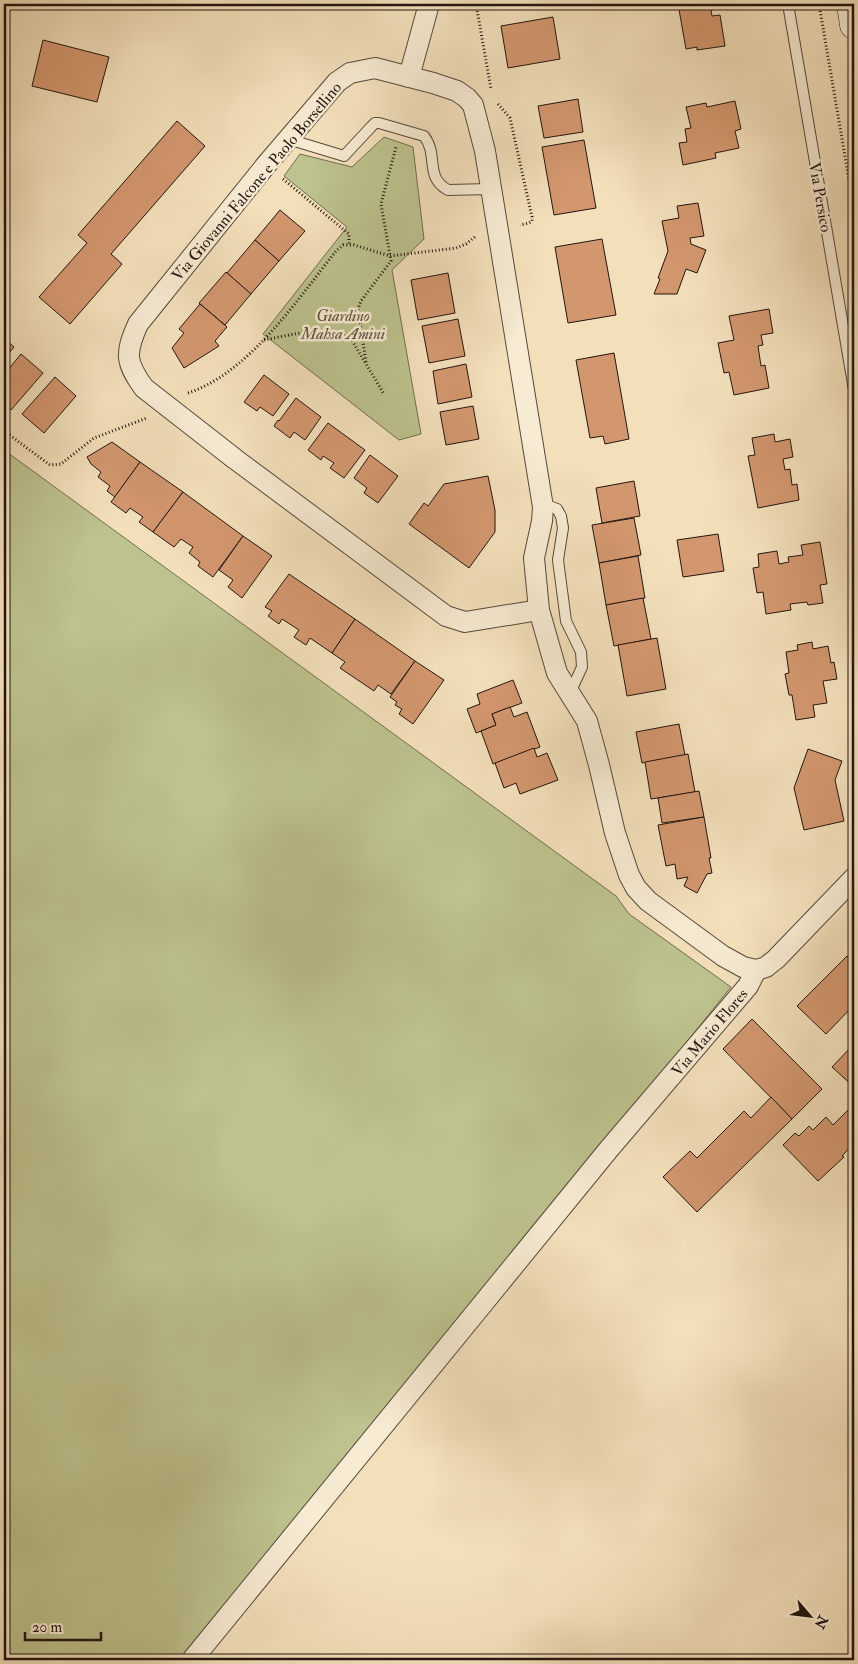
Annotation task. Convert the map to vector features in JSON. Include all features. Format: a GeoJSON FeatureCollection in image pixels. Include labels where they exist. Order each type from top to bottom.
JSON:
{"type":"FeatureCollection","features":[{"type":"Feature","properties":{"kind":"street"},"geometry":{"type":"LineString","coordinates":[[409,77],[429,4]]}},
{"type":"Feature","properties":{"kind":"street"},"geometry":{"type":"LineString","coordinates":[[851,4],[854,25]]}},
{"type":"Feature","properties":{"kind":"street","name":"Via Giovanni Falcone e Paolo Borsellino"},"geometry":{"type":"LineString","coordinates":[[539,610],[466,622],[446,616],[235,459],[144,388],[134,375],[128,358],[131,340],[138,324],[266,165],[336,82],[350,73],[375,68],[433,83],[457,91],[473,105],[485,151],[542,502],[542,521],[534,558],[539,610],[557,673],[587,721],[615,833],[629,876],[636,888],[648,901],[723,956],[743,968],[756,970]]}},
{"type":"Feature","properties":{"kind":"street","name":"Via Mario Flores"},"geometry":{"type":"LineString","coordinates":[[192,1660],[609,1148],[748,986],[756,970],[766,967],[776,959],[854,878]]}},
{"type":"Feature","properties":{"kind":"lane","name":"Via Persico"},"geometry":{"type":"LineString","coordinates":[[788,4],[854,390]]}},
{"type":"Feature","properties":{"kind":"lane"},"geometry":{"type":"LineString","coordinates":[[288,139],[344,156],[375,123],[401,129],[424,136],[428,141],[435,179],[439,185],[448,190],[490,189]]}},
{"type":"Feature","properties":{"kind":"lane"},"geometry":{"type":"LineString","coordinates":[[542,502],[557,509],[561,516],[563,528],[558,560],[566,621],[580,652],[582,667],[570,694]]}},
{"type":"Feature","properties":{"kind":"path"},"geometry":{"type":"LineString","coordinates":[[4,431],[50,465],[61,464],[94,438],[150,418],[161,425],[186,394],[217,380],[244,359],[264,340],[336,251],[343,245],[354,245],[390,256],[456,248],[466,244],[481,232],[530,223],[532,216],[510,118],[494,98],[491,89],[476,4]]}},
{"type":"Feature","properties":{"kind":"path"},"geometry":{"type":"LineString","coordinates":[[818,4],[854,209]]}},
{"type":"Feature","properties":{"kind":"path"},"geometry":{"type":"LineString","coordinates":[[366,362],[358,309],[361,301],[391,261],[381,204],[401,129]]}},
{"type":"Feature","properties":{"kind":"path"},"geometry":{"type":"LineString","coordinates":[[266,165],[349,234],[348,245]]}},
{"type":"Feature","properties":{"kind":"path"},"geometry":{"type":"LineString","coordinates":[[264,340],[306,332],[338,333],[351,338],[384,394]]}},
{"type":"Feature","properties":{"kind":"green space","name":"Giardino Mahsa Amini"},"geometry":{"type":"Polygon","coordinates":[[[384,137],[413,147],[424,239],[392,270],[421,434],[399,440],[263,334],[347,227],[284,176],[300,154],[352,167],[384,137]]]}},
{"type":"Feature","properties":{"kind":"green space"},"geometry":{"type":"Polygon","coordinates":[[[4,450],[616,896],[629,914],[731,987],[190,1660],[4,1660],[4,450]]]}},
{"type":"Feature","properties":{"kind":"building"},"geometry":{"type":"Polygon","coordinates":[[[678,4],[710,4],[712,16],[720,15],[725,46],[697,50],[697,47],[686,49],[678,4]]]}},
{"type":"Feature","properties":{"kind":"building"},"geometry":{"type":"Polygon","coordinates":[[[553,17],[560,59],[508,68],[501,26],[553,17]]]}},
{"type":"Feature","properties":{"kind":"building"},"geometry":{"type":"Polygon","coordinates":[[[43,40],[109,57],[97,102],[32,86],[43,40]]]}},
{"type":"Feature","properties":{"kind":"building"},"geometry":{"type":"Polygon","coordinates":[[[578,99],[583,132],[544,138],[538,106],[578,99]]]}},
{"type":"Feature","properties":{"kind":"building"},"geometry":{"type":"Polygon","coordinates":[[[735,101],[741,129],[735,131],[739,148],[715,153],[716,158],[683,165],[679,143],[687,142],[685,129],[691,128],[686,107],[706,103],[707,107],[735,101]]]}},
{"type":"Feature","properties":{"kind":"building"},"geometry":{"type":"Polygon","coordinates":[[[177,121],[205,146],[111,254],[122,264],[70,324],[39,297],[87,243],[78,235],[177,121]]]}},
{"type":"Feature","properties":{"kind":"building"},"geometry":{"type":"Polygon","coordinates":[[[584,140],[596,208],[554,215],[542,147],[584,140]]]}},
{"type":"Feature","properties":{"kind":"building"},"geometry":{"type":"Polygon","coordinates":[[[698,203],[704,236],[690,238],[691,244],[706,250],[697,273],[686,269],[677,294],[654,294],[668,251],[662,221],[679,218],[677,206],[698,203]]]}},
{"type":"Feature","properties":{"kind":"building"},"geometry":{"type":"Polygon","coordinates":[[[280,210],[305,231],[279,261],[255,240],[280,210]]]}},
{"type":"Feature","properties":{"kind":"building"},"geometry":{"type":"Polygon","coordinates":[[[602,239],[616,315],[568,323],[555,247],[602,239]]]}},
{"type":"Feature","properties":{"kind":"building"},"geometry":{"type":"Polygon","coordinates":[[[255,240],[279,261],[251,294],[227,273],[255,240]]]}},
{"type":"Feature","properties":{"kind":"building"},"geometry":{"type":"Polygon","coordinates":[[[226,272],[251,294],[225,325],[199,303],[226,272]]]}},
{"type":"Feature","properties":{"kind":"building"},"geometry":{"type":"Polygon","coordinates":[[[448,273],[455,313],[418,320],[411,280],[448,273]]]}},
{"type":"Feature","properties":{"kind":"building"},"geometry":{"type":"Polygon","coordinates":[[[200,304],[227,327],[215,341],[219,346],[184,368],[172,348],[184,333],[179,329],[200,304]]]}},
{"type":"Feature","properties":{"kind":"building"},"geometry":{"type":"Polygon","coordinates":[[[769,309],[773,333],[761,335],[763,345],[758,346],[761,366],[765,365],[769,388],[734,395],[729,372],[724,373],[718,343],[734,340],[729,316],[769,309]]]}},
{"type":"Feature","properties":{"kind":"building"},"geometry":{"type":"Polygon","coordinates":[[[458,319],[465,356],[429,363],[422,326],[458,319]]]}},
{"type":"Feature","properties":{"kind":"building"},"geometry":{"type":"Polygon","coordinates":[[[4,338],[14,347],[4,359],[4,338]]]}},
{"type":"Feature","properties":{"kind":"building"},"geometry":{"type":"Polygon","coordinates":[[[614,353],[629,439],[605,444],[603,436],[590,438],[576,360],[614,353]]]}},
{"type":"Feature","properties":{"kind":"building"},"geometry":{"type":"Polygon","coordinates":[[[21,354],[43,373],[11,410],[4,403],[4,375],[21,354]]]}},
{"type":"Feature","properties":{"kind":"building"},"geometry":{"type":"Polygon","coordinates":[[[466,364],[472,397],[438,404],[433,371],[466,364]]]}},
{"type":"Feature","properties":{"kind":"building"},"geometry":{"type":"Polygon","coordinates":[[[264,375],[289,394],[273,416],[260,407],[257,411],[244,402],[264,375]]]}},
{"type":"Feature","properties":{"kind":"building"},"geometry":{"type":"Polygon","coordinates":[[[55,377],[76,396],[44,433],[22,414],[55,377]]]}},
{"type":"Feature","properties":{"kind":"building"},"geometry":{"type":"Polygon","coordinates":[[[296,398],[321,417],[305,440],[294,432],[290,438],[274,426],[296,398]]]}},
{"type":"Feature","properties":{"kind":"building"},"geometry":{"type":"Polygon","coordinates":[[[473,406],[479,439],[446,445],[440,412],[473,406]]]}},
{"type":"Feature","properties":{"kind":"building"},"geometry":{"type":"Polygon","coordinates":[[[328,423],[365,450],[344,478],[330,468],[334,463],[323,456],[321,460],[308,450],[328,423]]]}},
{"type":"Feature","properties":{"kind":"building"},"geometry":{"type":"Polygon","coordinates":[[[774,434],[775,442],[790,439],[793,457],[783,459],[785,470],[790,469],[792,485],[797,484],[799,500],[758,508],[748,456],[755,455],[752,438],[774,434]]]}},
{"type":"Feature","properties":{"kind":"building"},"geometry":{"type":"Polygon","coordinates":[[[112,442],[140,462],[115,497],[107,491],[110,486],[98,477],[101,472],[91,464],[87,457],[112,442]]]}},
{"type":"Feature","properties":{"kind":"building"},"geometry":{"type":"Polygon","coordinates":[[[370,455],[398,476],[378,503],[364,493],[367,488],[354,478],[370,455]]]}},
{"type":"Feature","properties":{"kind":"building"},"geometry":{"type":"Polygon","coordinates":[[[140,462],[183,492],[153,532],[139,522],[143,517],[130,508],[126,513],[111,502],[140,462]]]}},
{"type":"Feature","properties":{"kind":"building"},"geometry":{"type":"Polygon","coordinates":[[[488,476],[495,510],[495,532],[469,568],[409,524],[424,503],[428,506],[444,484],[488,476]]]}},
{"type":"Feature","properties":{"kind":"building"},"geometry":{"type":"Polygon","coordinates":[[[634,481],[640,516],[602,523],[596,488],[634,481]]]}},
{"type":"Feature","properties":{"kind":"building"},"geometry":{"type":"Polygon","coordinates":[[[183,492],[243,536],[213,577],[198,566],[200,562],[189,553],[193,547],[181,539],[174,547],[153,532],[183,492]]]}},
{"type":"Feature","properties":{"kind":"building"},"geometry":{"type":"Polygon","coordinates":[[[634,518],[641,555],[599,563],[592,525],[634,518]]]}},
{"type":"Feature","properties":{"kind":"building"},"geometry":{"type":"Polygon","coordinates":[[[718,534],[724,571],[683,577],[677,540],[718,534]]]}},
{"type":"Feature","properties":{"kind":"building"},"geometry":{"type":"Polygon","coordinates":[[[243,536],[272,556],[242,598],[228,587],[233,580],[219,570],[243,536]]]}},
{"type":"Feature","properties":{"kind":"building"},"geometry":{"type":"Polygon","coordinates":[[[820,542],[827,584],[820,585],[823,603],[808,605],[807,602],[790,604],[791,610],[766,614],[763,592],[757,593],[753,568],[759,567],[758,554],[777,551],[779,564],[789,562],[788,557],[803,555],[801,545],[820,542]]]}},
{"type":"Feature","properties":{"kind":"building"},"geometry":{"type":"Polygon","coordinates":[[[638,556],[645,598],[606,605],[599,563],[638,556]]]}},
{"type":"Feature","properties":{"kind":"building"},"geometry":{"type":"Polygon","coordinates":[[[289,574],[355,619],[332,653],[310,638],[306,645],[294,637],[299,630],[282,619],[279,624],[268,616],[272,611],[265,607],[289,574]]]}},
{"type":"Feature","properties":{"kind":"building"},"geometry":{"type":"Polygon","coordinates":[[[643,598],[651,639],[614,646],[606,605],[643,598]]]}},
{"type":"Feature","properties":{"kind":"building"},"geometry":{"type":"Polygon","coordinates":[[[355,619],[415,661],[391,694],[378,685],[374,691],[340,668],[345,662],[332,653],[355,619]]]}},
{"type":"Feature","properties":{"kind":"building"},"geometry":{"type":"Polygon","coordinates":[[[657,638],[666,689],[627,696],[618,645],[657,638]]]}},
{"type":"Feature","properties":{"kind":"building"},"geometry":{"type":"Polygon","coordinates":[[[812,642],[813,649],[828,646],[831,663],[834,662],[837,679],[823,681],[827,703],[813,705],[815,717],[796,720],[792,695],[789,695],[785,674],[789,673],[786,652],[798,650],[797,645],[812,642]]]}},
{"type":"Feature","properties":{"kind":"building"},"geometry":{"type":"Polygon","coordinates":[[[415,661],[444,680],[413,724],[399,714],[402,709],[395,705],[397,702],[390,697],[415,661]]]}},
{"type":"Feature","properties":{"kind":"building"},"geometry":{"type":"Polygon","coordinates":[[[513,680],[522,703],[492,714],[496,725],[476,733],[467,709],[480,704],[477,694],[513,680]]]}},
{"type":"Feature","properties":{"kind":"building"},"geometry":{"type":"Polygon","coordinates":[[[510,707],[514,717],[527,712],[540,747],[493,764],[481,731],[496,725],[492,714],[510,707]]]}},
{"type":"Feature","properties":{"kind":"building"},"geometry":{"type":"Polygon","coordinates":[[[679,724],[685,755],[642,763],[636,732],[679,724]]]}},
{"type":"Feature","properties":{"kind":"building"},"geometry":{"type":"Polygon","coordinates":[[[534,748],[537,757],[547,753],[558,780],[520,794],[516,783],[504,788],[495,763],[534,748]]]}},
{"type":"Feature","properties":{"kind":"building"},"geometry":{"type":"Polygon","coordinates":[[[808,749],[842,761],[835,780],[844,821],[804,830],[794,788],[808,749]]]}},
{"type":"Feature","properties":{"kind":"building"},"geometry":{"type":"Polygon","coordinates":[[[688,754],[695,792],[651,799],[645,762],[688,754]]]}},
{"type":"Feature","properties":{"kind":"building"},"geometry":{"type":"Polygon","coordinates":[[[699,791],[704,817],[662,823],[658,798],[699,791]]]}},
{"type":"Feature","properties":{"kind":"building"},"geometry":{"type":"Polygon","coordinates":[[[704,817],[712,873],[707,874],[697,893],[684,886],[688,877],[677,879],[675,864],[666,866],[658,825],[704,817]]]}},
{"type":"Feature","properties":{"kind":"building"},"geometry":{"type":"Polygon","coordinates":[[[847,956],[854,963],[854,1005],[826,1034],[797,1006],[847,956]]]}},
{"type":"Feature","properties":{"kind":"building"},"geometry":{"type":"Polygon","coordinates":[[[752,1019],[822,1089],[792,1119],[723,1049],[752,1019]]]}},
{"type":"Feature","properties":{"kind":"building"},"geometry":{"type":"Polygon","coordinates":[[[852,1046],[854,1048],[854,1087],[832,1067],[852,1046]]]}},
{"type":"Feature","properties":{"kind":"building"},"geometry":{"type":"Polygon","coordinates":[[[771,1097],[792,1119],[697,1212],[663,1177],[690,1151],[697,1158],[744,1111],[751,1118],[771,1097]]]}},
{"type":"Feature","properties":{"kind":"building"},"geometry":{"type":"Polygon","coordinates":[[[854,1104],[854,1143],[842,1156],[844,1157],[818,1181],[783,1145],[795,1133],[799,1136],[809,1126],[813,1130],[826,1117],[833,1125],[854,1104]]]}}]}
